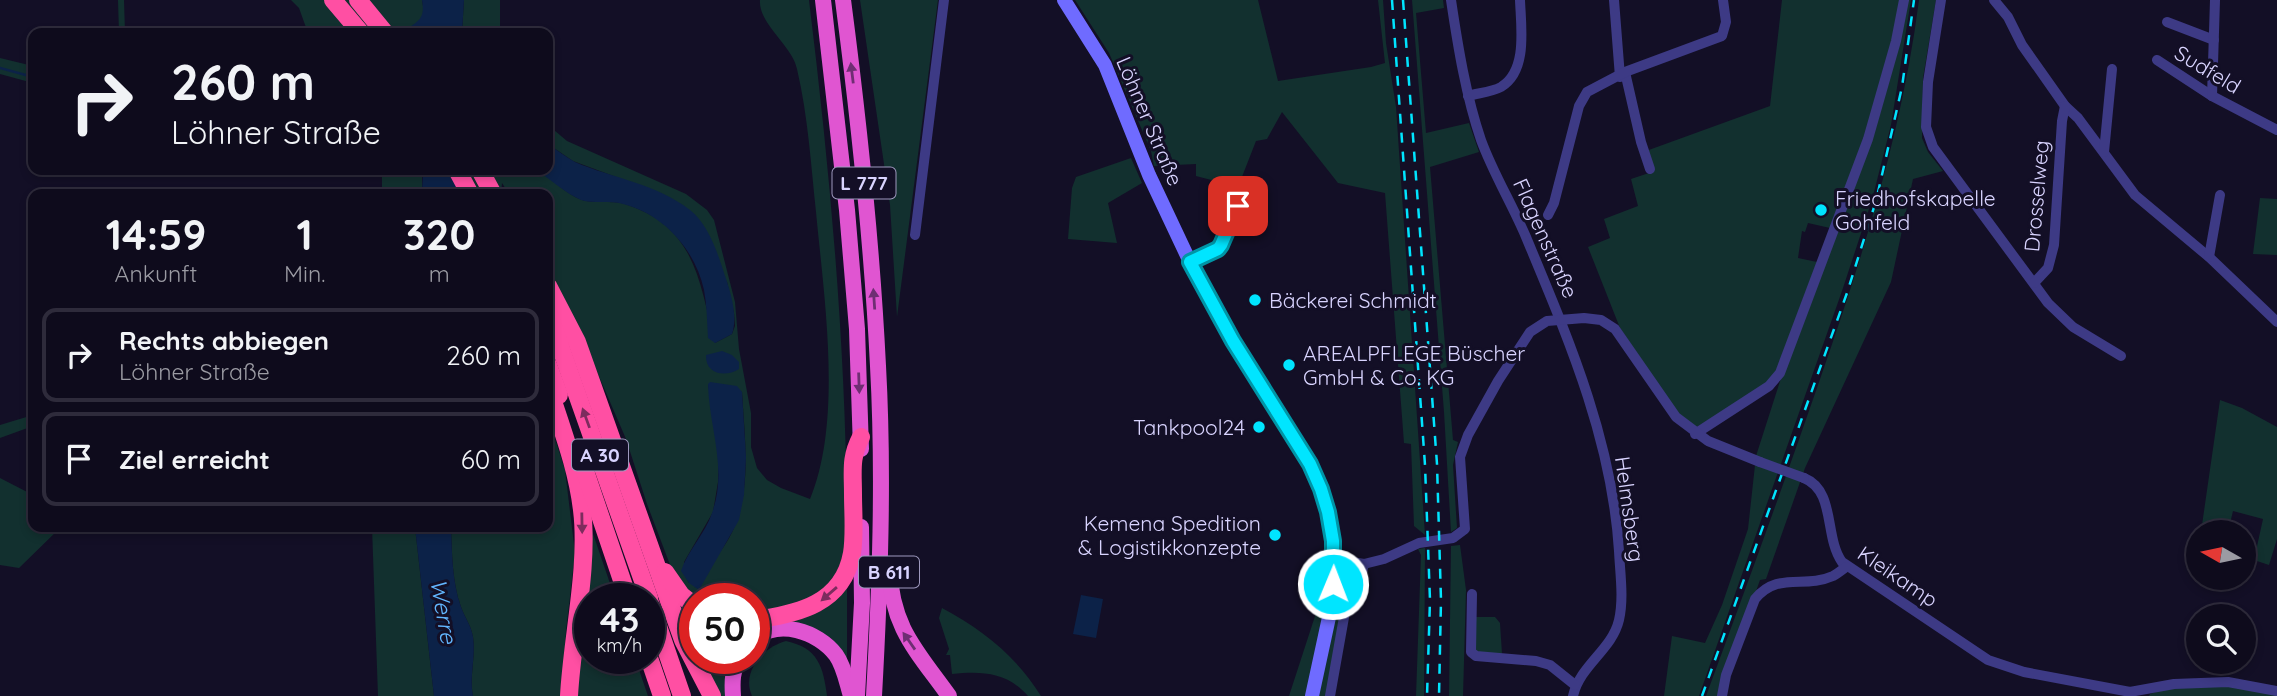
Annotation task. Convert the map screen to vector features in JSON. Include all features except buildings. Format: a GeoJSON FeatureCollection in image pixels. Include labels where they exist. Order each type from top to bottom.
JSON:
{"type":"FeatureCollection","features":[{"type":"Feature","properties":{"kind":"highway"},"geometry":{"type":"LineString","coordinates":[[333,0],[358,28]]}},
{"type":"Feature","properties":{"kind":"highway"},"geometry":{"type":"LineString","coordinates":[[358,0],[381,28]]}},
{"type":"Feature","properties":{"kind":"highway","name":"L 777"},"geometry":{"type":"LineString","coordinates":[[823,0],[847,210],[857,329],[862,603],[857,696]]}},
{"type":"Feature","properties":{"kind":"highway","name":"L 777"},"geometry":{"type":"LineString","coordinates":[[843,0],[870,231],[881,432],[879,607],[874,696]]}},
{"type":"Feature","properties":{"kind":"highway"},"geometry":{"type":"LineString","coordinates":[[553,296],[577,342],[683,640],[712,696]]}},
{"type":"Feature","properties":{"kind":"highway","name":"A 30"},"geometry":{"type":"LineString","coordinates":[[553,327],[643,583]]}},
{"type":"Feature","properties":{"kind":"highway","name":"A 30"},"geometry":{"type":"LineString","coordinates":[[553,380],[623,583]]}},
{"type":"Feature","properties":{"kind":"highway"},"geometry":{"type":"LineString","coordinates":[[553,401],[576,472],[582,512],[582,563],[569,696]]}},
{"type":"Feature","properties":{"kind":"highway","name":"B 611"},"geometry":{"type":"LineString","coordinates":[[881,432],[887,460],[889,578],[895,613],[902,631],[949,696]]}},
{"type":"Feature","properties":{"kind":"highway"},"geometry":{"type":"LineString","coordinates":[[770,618],[807,609],[823,600],[838,585],[852,555],[853,453],[861,437]]}},
{"type":"Feature","properties":{"kind":"highway"},"geometry":{"type":"LineString","coordinates":[[634,502],[642,509],[666,575],[679,592]]}},
{"type":"Feature","properties":{"kind":"highway"},"geometry":{"type":"LineString","coordinates":[[770,631],[795,629],[816,636],[835,654],[846,676],[851,696]]}},
{"type":"Feature","properties":{"kind":"highway","name":"A 30"},"geometry":{"type":"LineString","coordinates":[[665,646],[682,696]]}},
{"type":"Feature","properties":{"kind":"highway"},"geometry":{"type":"LineString","coordinates":[[654,674],[662,696]]}},
{"type":"Feature","properties":{"kind":"highway"},"geometry":{"type":"LineString","coordinates":[[733,696],[734,674]]}},
{"type":"Feature","properties":{"kind":"main road","name":"Löhner Straße"},"geometry":{"type":"LineString","coordinates":[[1064,0],[1105,65],[1149,175],[1190,262],[1233,341],[1310,464],[1321,489],[1328,512],[1334,559],[1331,608],[1323,656],[1312,696]]}},
{"type":"Feature","properties":{"kind":"street"},"geometry":{"type":"LineString","coordinates":[[915,235],[944,0]]}},
{"type":"Feature","properties":{"kind":"street","name":"Flagenstraße"},"geometry":{"type":"LineString","coordinates":[[1334,559],[1364,564],[1384,559],[1419,543],[1453,538],[1465,529],[1460,457],[1468,435],[1498,381],[1530,332],[1547,321],[1561,320],[1481,142],[1468,96],[1451,0]]}},
{"type":"Feature","properties":{"kind":"street"},"geometry":{"type":"LineString","coordinates":[[1468,96],[1501,87],[1518,67],[1522,49],[1520,0]]}},
{"type":"Feature","properties":{"kind":"street"},"geometry":{"type":"LineString","coordinates":[[1614,0],[1623,75],[1650,169]]}},
{"type":"Feature","properties":{"kind":"street"},"geometry":{"type":"LineString","coordinates":[[1548,215],[1554,204],[1579,106],[1587,92],[1722,36],[1726,22],[1723,0]]}},
{"type":"Feature","properties":{"kind":"street"},"geometry":{"type":"LineString","coordinates":[[1695,433],[1769,386],[1780,373],[1868,139],[1896,41],[1904,0]]}},
{"type":"Feature","properties":{"kind":"street"},"geometry":{"type":"LineString","coordinates":[[1941,0],[1928,82],[1926,127],[1933,147],[2048,303],[2073,327],[2121,356]]}},
{"type":"Feature","properties":{"kind":"street"},"geometry":{"type":"LineString","coordinates":[[1994,0],[2008,17],[2022,45],[2065,106],[2078,118],[2135,195],[2209,257],[2277,321]]}},
{"type":"Feature","properties":{"kind":"street"},"geometry":{"type":"LineString","coordinates":[[2212,96],[2216,0]]}},
{"type":"Feature","properties":{"kind":"street"},"geometry":{"type":"LineString","coordinates":[[2167,22],[2214,40]]}},
{"type":"Feature","properties":{"kind":"street","name":"Sudfeld"},"geometry":{"type":"LineString","coordinates":[[2157,60],[2212,96],[2277,130]]}},
{"type":"Feature","properties":{"kind":"street"},"geometry":{"type":"LineString","coordinates":[[2104,152],[2112,68]]}},
{"type":"Feature","properties":{"kind":"street","name":"Drosselweg"},"geometry":{"type":"LineString","coordinates":[[2034,283],[2049,268],[2054,245],[2065,106]]}},
{"type":"Feature","properties":{"kind":"street"},"geometry":{"type":"LineString","coordinates":[[2209,257],[2220,195]]}},
{"type":"Feature","properties":{"kind":"street"},"geometry":{"type":"LineString","coordinates":[[1190,262],[1218,249],[1238,206]]}},
{"type":"Feature","properties":{"kind":"street","name":"Kleikamp"},"geometry":{"type":"LineString","coordinates":[[1561,320],[1601,320],[1615,329],[1676,417],[1707,441],[1813,481],[1823,494],[1835,553],[1846,567],[1988,660],[2072,683],[2130,692],[2174,684],[2228,682],[2277,691]]}},
{"type":"Feature","properties":{"kind":"street","name":"Helmsberg"},"geometry":{"type":"LineString","coordinates":[[1561,320],[1585,382],[1605,460],[1617,527],[1621,596],[1619,620],[1613,636],[1589,663],[1575,685],[1573,696]]}},
{"type":"Feature","properties":{"kind":"street"},"geometry":{"type":"LineString","coordinates":[[1330,696],[1346,606],[1364,564]]}},
{"type":"Feature","properties":{"kind":"street"},"geometry":{"type":"LineString","coordinates":[[1722,696],[1726,675],[1755,599],[1762,590],[1776,583],[1819,580],[1833,576],[1846,567]]}},
{"type":"Feature","properties":{"kind":"street"},"geometry":{"type":"LineString","coordinates":[[1472,594],[1471,652],[1476,656],[1536,661],[1550,665],[1575,685]]}},
{"type":"Feature","properties":{"kind":"green space"},"geometry":{"type":"Polygon","coordinates":[[[118,0],[124,0],[125,28],[119,28],[118,0]]]}},
{"type":"Feature","properties":{"kind":"green space"},"geometry":{"type":"Polygon","coordinates":[[[291,0],[422,0],[424,12],[420,21],[411,28],[306,28],[299,8],[291,0]]]}},
{"type":"Feature","properties":{"kind":"green space"},"geometry":{"type":"Polygon","coordinates":[[[464,0],[500,0],[500,28],[462,28],[464,0]]]}},
{"type":"Feature","properties":{"kind":"green space"},"geometry":{"type":"Polygon","coordinates":[[[760,0],[809,0],[824,134],[841,337],[847,539],[842,559],[827,586],[804,601],[770,610],[770,583],[689,583],[681,583],[675,578],[626,439],[579,330],[553,281],[553,189],[506,189],[502,183],[501,189],[462,189],[463,175],[545,175],[582,200],[625,204],[649,214],[667,227],[691,259],[715,343],[732,334],[735,326],[727,282],[643,187],[573,161],[553,147],[553,129],[567,141],[686,194],[707,210],[714,220],[735,302],[739,349],[751,413],[751,447],[757,468],[767,480],[810,499],[820,467],[829,396],[823,282],[809,140],[797,69],[789,51],[764,18],[760,0]],[[708,384],[719,452],[718,482],[713,512],[684,562],[685,576],[689,583],[720,552],[739,515],[743,495],[746,454],[742,392],[708,384]]]}},
{"type":"Feature","properties":{"kind":"green space"},"geometry":{"type":"Polygon","coordinates":[[[860,0],[938,0],[897,317],[890,205],[860,0]]]}},
{"type":"Feature","properties":{"kind":"green space"},"geometry":{"type":"Polygon","coordinates":[[[1075,0],[1258,0],[1278,81],[1385,63],[1378,0],[1383,0],[1386,43],[1396,107],[1425,535],[1414,526],[1411,444],[1404,443],[1385,193],[1338,183],[1282,112],[1267,139],[1256,141],[1238,187],[1196,176],[1196,164],[1154,166],[1151,151],[1109,53],[1075,0]]]}},
{"type":"Feature","properties":{"kind":"green space"},"geometry":{"type":"Polygon","coordinates":[[[1412,0],[1443,0],[1444,8],[1416,13],[1426,133],[1469,123],[1479,152],[1430,167],[1453,440],[1458,442],[1453,465],[1457,528],[1451,532],[1444,412],[1412,0]]]}},
{"type":"Feature","properties":{"kind":"green space"},"geometry":{"type":"Polygon","coordinates":[[[1782,0],[1900,0],[1893,41],[1866,139],[1830,228],[1808,223],[1805,232],[1802,231],[1798,258],[1817,262],[1776,371],[1770,383],[1695,428],[1678,414],[1620,328],[1588,247],[1610,238],[1604,219],[1638,206],[1631,179],[1652,172],[1646,151],[1770,106],[1782,0]]]}},
{"type":"Feature","properties":{"kind":"green space"},"geometry":{"type":"Polygon","coordinates":[[[1907,0],[1911,0],[1891,125],[1872,200],[1842,291],[1699,696],[1664,696],[1672,636],[1705,643],[1722,605],[1748,529],[1756,456],[1782,375],[1848,197],[1907,0]]]}},
{"type":"Feature","properties":{"kind":"green space"},"geometry":{"type":"Polygon","coordinates":[[[1919,0],[1936,0],[1923,78],[1922,138],[1928,152],[1943,171],[1913,179],[1891,282],[1805,468],[1766,579],[1760,580],[1719,696],[1706,696],[1763,541],[1865,243],[1902,99],[1919,0]]]}},
{"type":"Feature","properties":{"kind":"green space"},"geometry":{"type":"Polygon","coordinates":[[[0,58],[28,65],[28,82],[0,74],[0,58]]]}},
{"type":"Feature","properties":{"kind":"green space"},"geometry":{"type":"Polygon","coordinates":[[[1131,158],[1142,183],[1108,203],[1117,243],[1068,239],[1072,188],[1076,177],[1131,158]]]}},
{"type":"Feature","properties":{"kind":"green space"},"geometry":{"type":"Polygon","coordinates":[[[382,175],[422,175],[422,189],[382,189],[382,175]]]}},
{"type":"Feature","properties":{"kind":"green space"},"geometry":{"type":"Polygon","coordinates":[[[2260,198],[2277,199],[2277,255],[2253,254],[2260,198]]]}},
{"type":"Feature","properties":{"kind":"green space"},"geometry":{"type":"Polygon","coordinates":[[[2220,400],[2242,408],[2277,427],[2277,539],[2269,565],[2256,561],[2263,519],[2233,511],[2231,520],[2203,520],[2220,400]]]}},
{"type":"Feature","properties":{"kind":"green space"},"geometry":{"type":"Polygon","coordinates":[[[28,417],[28,428],[0,438],[0,425],[28,417]]]}},
{"type":"Feature","properties":{"kind":"green space"},"geometry":{"type":"Polygon","coordinates":[[[553,433],[565,470],[575,553],[562,696],[473,696],[473,637],[461,607],[453,567],[451,532],[553,532],[553,433]]]}},
{"type":"Feature","properties":{"kind":"green space"},"geometry":{"type":"Polygon","coordinates":[[[0,478],[28,492],[28,532],[56,532],[19,568],[0,565],[0,478]]]}},
{"type":"Feature","properties":{"kind":"green space"},"geometry":{"type":"Polygon","coordinates":[[[589,522],[610,583],[584,583],[589,522]]]}},
{"type":"Feature","properties":{"kind":"green space"},"geometry":{"type":"Polygon","coordinates":[[[372,532],[416,532],[434,696],[378,696],[372,532]]]}},
{"type":"Feature","properties":{"kind":"green space"},"geometry":{"type":"Polygon","coordinates":[[[1460,545],[1466,590],[1463,696],[1449,696],[1451,546],[1460,545]]]}},
{"type":"Feature","properties":{"kind":"green space"},"geometry":{"type":"Polygon","coordinates":[[[1425,548],[1424,696],[1416,696],[1421,555],[1418,549],[1425,548]]]}},
{"type":"Feature","properties":{"kind":"green space"},"geometry":{"type":"Polygon","coordinates":[[[1324,566],[1354,566],[1359,571],[1344,599],[1327,696],[1289,696],[1317,610],[1318,578],[1324,566]]]}},
{"type":"Feature","properties":{"kind":"green space"},"geometry":{"type":"Polygon","coordinates":[[[847,579],[847,661],[831,638],[810,627],[770,632],[770,621],[778,621],[847,579]]]}},
{"type":"Feature","properties":{"kind":"green space"},"geometry":{"type":"Polygon","coordinates":[[[942,608],[998,645],[1021,668],[1041,696],[1028,696],[1011,682],[993,675],[952,674],[950,655],[946,655],[949,649],[939,618],[942,608]]]}},
{"type":"Feature","properties":{"kind":"green space"},"geometry":{"type":"Polygon","coordinates":[[[1473,617],[1495,617],[1500,623],[1502,654],[1478,652],[1474,647],[1473,617]]]}},
{"type":"Feature","properties":{"kind":"green space"},"geometry":{"type":"Polygon","coordinates":[[[786,641],[797,644],[812,654],[821,667],[827,696],[752,696],[749,687],[750,674],[770,674],[770,648],[786,641]]]}},
{"type":"Feature","properties":{"kind":"green space"},"geometry":{"type":"Polygon","coordinates":[[[576,674],[640,674],[648,696],[574,696],[576,674]]]}},
{"type":"Feature","properties":{"kind":"green space"},"geometry":{"type":"Polygon","coordinates":[[[705,674],[732,674],[729,696],[717,696],[705,674]]]}},
{"type":"Feature","properties":{"kind":"green space"},"geometry":{"type":"Polygon","coordinates":[[[2227,684],[2277,696],[2149,696],[2175,685],[2227,684]]]}},
{"type":"Feature","properties":{"kind":"water"},"geometry":{"type":"Polygon","coordinates":[[[422,0],[464,0],[462,28],[410,28],[421,17],[422,0]]]}},
{"type":"Feature","properties":{"kind":"water"},"geometry":{"type":"Polygon","coordinates":[[[553,147],[575,162],[663,194],[690,210],[712,240],[719,259],[734,313],[732,334],[715,343],[708,338],[705,296],[700,275],[685,247],[664,225],[638,209],[618,203],[581,200],[543,175],[553,175],[553,147]]]}},
{"type":"Feature","properties":{"kind":"water"},"geometry":{"type":"Polygon","coordinates":[[[423,175],[465,175],[464,189],[422,189],[423,175]]]}},
{"type":"Feature","properties":{"kind":"water"},"geometry":{"type":"Polygon","coordinates":[[[722,351],[739,362],[739,369],[722,374],[712,370],[706,355],[722,351]]]}},
{"type":"Feature","properties":{"kind":"water"},"geometry":{"type":"Polygon","coordinates":[[[710,382],[737,386],[742,392],[746,457],[744,495],[739,520],[703,583],[689,583],[681,571],[709,521],[718,480],[708,384],[710,382]]]}},
{"type":"Feature","properties":{"kind":"water","name":"Werre"},"geometry":{"type":"Polygon","coordinates":[[[416,532],[451,532],[456,588],[473,637],[473,696],[434,696],[416,532]]]}},
{"type":"Feature","properties":{"kind":"water"},"geometry":{"type":"Polygon","coordinates":[[[1081,595],[1103,599],[1096,638],[1073,634],[1081,595]]]}},
{"type":"Feature","properties":{"kind":"waterway"},"geometry":{"type":"LineString","coordinates":[[0,68],[28,76]]}},
{"type":"Feature","properties":{"kind":"railway"},"geometry":{"type":"LineString","coordinates":[[1392,0],[1425,465],[1430,600],[1427,696]]}},
{"type":"Feature","properties":{"kind":"railway"},"geometry":{"type":"LineString","coordinates":[[1403,0],[1437,464],[1441,600],[1439,696]]}},
{"type":"Feature","properties":{"kind":"railway"},"geometry":{"type":"LineString","coordinates":[[1702,696],[1847,293],[1876,201],[1902,87],[1914,0]]}},
{"type":"Feature","properties":{"kind":"place","name":"Friedhofskapelle Gohfeld"},"geometry":{"type":"Point","coordinates":[1821,210]}},
{"type":"Feature","properties":{"kind":"place","name":"Bäckerei Schmidt"},"geometry":{"type":"Point","coordinates":[1255,300]}},
{"type":"Feature","properties":{"kind":"place","name":"AREALPFLEGE Büscher GmbH & Co. KG"},"geometry":{"type":"Point","coordinates":[1289,365]}},
{"type":"Feature","properties":{"kind":"place","name":"Tankpool24"},"geometry":{"type":"Point","coordinates":[1259,427]}},
{"type":"Feature","properties":{"kind":"place","name":"Kemena Spedition & Logistikkonzepte"},"geometry":{"type":"Point","coordinates":[1275,535]}},
{"type":"Feature","properties":{"kind":"route"},"geometry":{"type":"LineString","coordinates":[[1238,206],[1218,249],[1190,262],[1233,341],[1310,464],[1328,512],[1333,541],[1333,584]]}}]}
